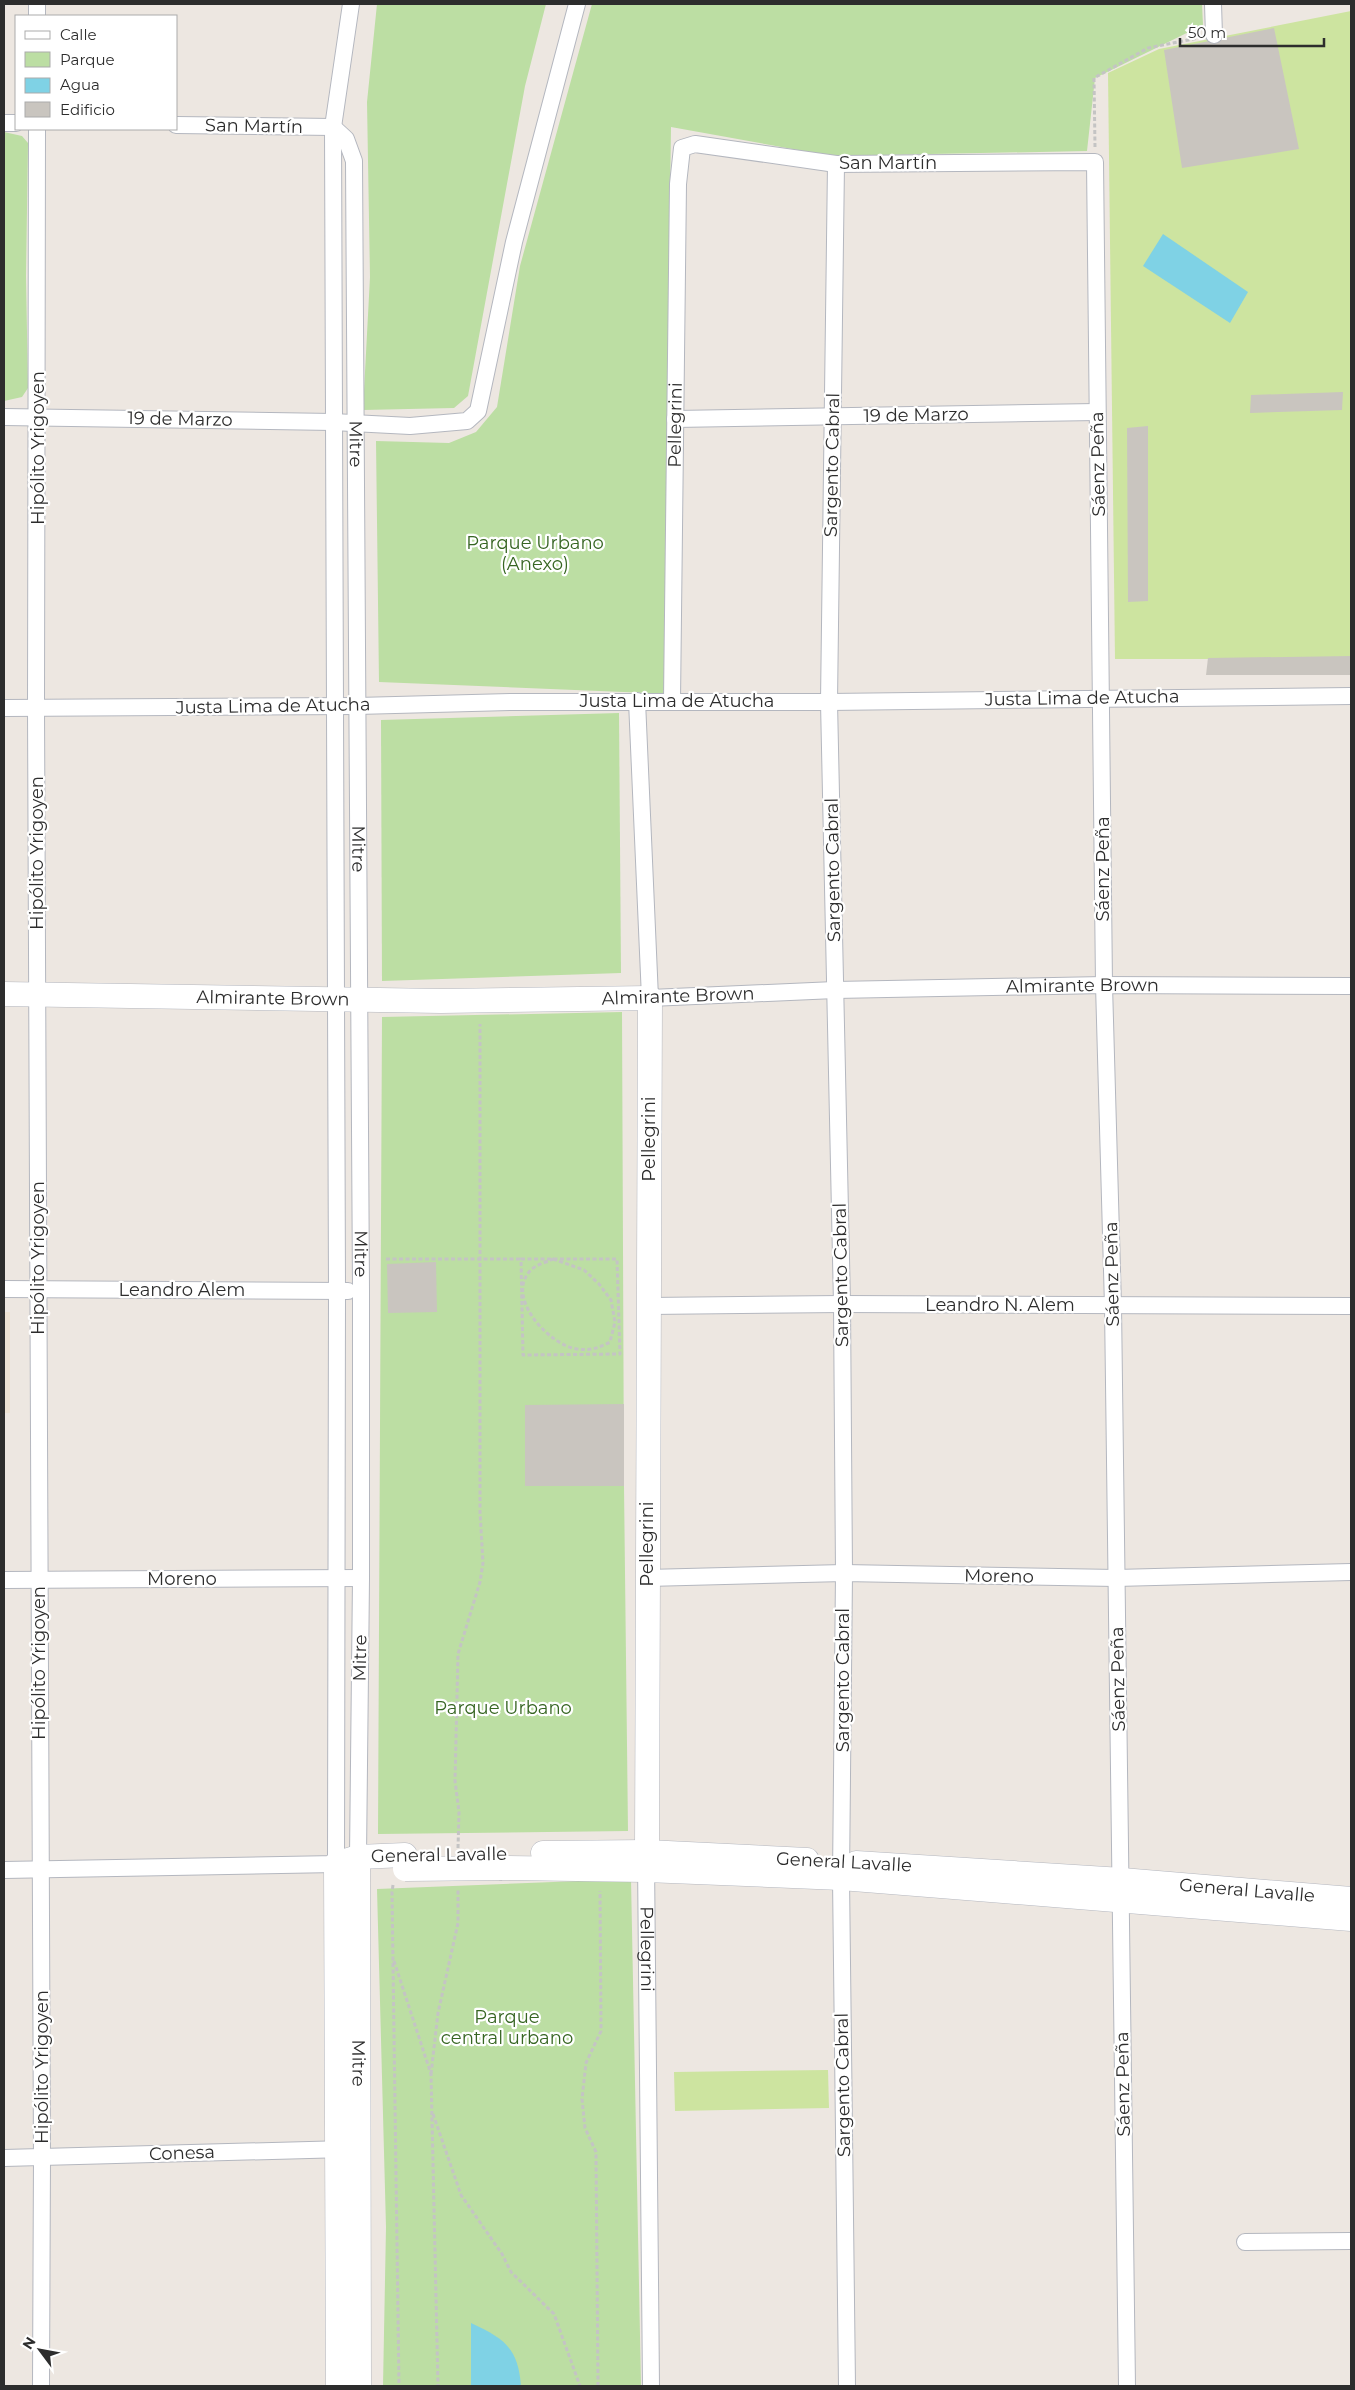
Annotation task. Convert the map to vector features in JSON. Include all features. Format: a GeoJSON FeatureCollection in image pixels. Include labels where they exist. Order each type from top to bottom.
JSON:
{"type":"FeatureCollection","features":[{"type":"Feature","properties":{"kind":"main road","name":"Almirante Brown"},"geometry":{"type":"LineString","coordinates":[[4,994],[441,1001],[650,998]]}},
{"type":"Feature","properties":{"kind":"main road","name":"Pellegrini"},"geometry":{"type":"LineString","coordinates":[[646,1861],[650,998]]}},
{"type":"Feature","properties":{"kind":"main road","name":"General Lavalle"},"geometry":{"type":"LineString","coordinates":[[502,1861],[600,1870],[646,1861]]}},
{"type":"Feature","properties":{"kind":"main road","name":"General Lavalle"},"geometry":{"type":"LineString","coordinates":[[350,1864],[646,1861],[841,1870],[1121,1890],[1351,1899]]}},
{"type":"Feature","properties":{"kind":"main road","name":"Mitre"},"geometry":{"type":"LineString","coordinates":[[338,2386],[348,2149],[350,1864]]}},
{"type":"Feature","properties":{"kind":"main road","name":"General Lavalle"},"geometry":{"type":"LineString","coordinates":[[1121,1890],[1351,1919]]}},
{"type":"Feature","properties":{"kind":"main road","name":"Mitre"},"geometry":{"type":"LineString","coordinates":[[348,2149],[359,2386]]}},
{"type":"Feature","properties":{"kind":"street","name":"Mitre"},"geometry":{"type":"LineString","coordinates":[[350,1864],[337,1578],[333,127],[351,4]]}},
{"type":"Feature","properties":{"kind":"street","name":"19 de Marzo"},"geometry":{"type":"LineString","coordinates":[[4,417],[38,416],[333,422],[410,426],[452,424],[466,421],[478,411],[514,242],[577,4]]}},
{"type":"Feature","properties":{"kind":"street"},"geometry":{"type":"LineString","coordinates":[[1213,4],[1214,35]]}},
{"type":"Feature","properties":{"kind":"street","name":"San Martín"},"geometry":{"type":"LineString","coordinates":[[178,125],[333,127]]}},
{"type":"Feature","properties":{"kind":"street","name":"Mitre"},"geometry":{"type":"LineString","coordinates":[[333,127],[346,139],[354,161],[360,1000],[361,1578],[350,1864]]}},
{"type":"Feature","properties":{"kind":"street","name":"Hipólito Yrigoyen"},"geometry":{"type":"LineString","coordinates":[[37,130],[36,708],[42,2158],[41,2386]]}},
{"type":"Feature","properties":{"kind":"street","name":"San Martín"},"geometry":{"type":"LineString","coordinates":[[682,148],[696,144],[836,164],[1096,162]]}},
{"type":"Feature","properties":{"kind":"street","name":"Pellegrini"},"geometry":{"type":"LineString","coordinates":[[672,701],[678,184],[682,148]]}},
{"type":"Feature","properties":{"kind":"street","name":"Sáenz Peña"},"geometry":{"type":"LineString","coordinates":[[1096,162],[1104,984],[1113,1306],[1127,2386]]}},
{"type":"Feature","properties":{"kind":"street","name":"Sargento Cabral"},"geometry":{"type":"LineString","coordinates":[[836,164],[829,702],[842,1304],[844,1574],[841,1870],[847,2386]]}},
{"type":"Feature","properties":{"kind":"street","name":"19 de Marzo"},"geometry":{"type":"LineString","coordinates":[[674,419],[1097,412]]}},
{"type":"Feature","properties":{"kind":"street","name":"Justa Lima de Atucha"},"geometry":{"type":"LineString","coordinates":[[4,708],[1351,696]]}},
{"type":"Feature","properties":{"kind":"street","name":"Pellegrini"},"geometry":{"type":"LineString","coordinates":[[637,702],[650,998]]}},
{"type":"Feature","properties":{"kind":"street","name":"Almirante Brown"},"geometry":{"type":"LineString","coordinates":[[650,998],[835,990],[1104,984],[1351,986]]}},
{"type":"Feature","properties":{"kind":"street","name":"Leandro Alem"},"geometry":{"type":"LineString","coordinates":[[4,1289],[361,1290]]}},
{"type":"Feature","properties":{"kind":"street","name":"Leandro N. Alem"},"geometry":{"type":"LineString","coordinates":[[649,1306],[842,1304],[1351,1306]]}},
{"type":"Feature","properties":{"kind":"street","name":"Moreno"},"geometry":{"type":"LineString","coordinates":[[647,1578],[844,1574],[1116,1578],[1351,1572]]}},
{"type":"Feature","properties":{"kind":"street","name":"Moreno"},"geometry":{"type":"LineString","coordinates":[[4,1580],[361,1578]]}},
{"type":"Feature","properties":{"kind":"street","name":"Pellegrini"},"geometry":{"type":"LineString","coordinates":[[646,1861],[651,2386]]}},
{"type":"Feature","properties":{"kind":"street","name":"General Lavalle"},"geometry":{"type":"LineString","coordinates":[[4,1870],[350,1864]]}},
{"type":"Feature","properties":{"kind":"street","name":"Conesa"},"geometry":{"type":"LineString","coordinates":[[4,2158],[348,2149]]}},
{"type":"Feature","properties":{"kind":"street"},"geometry":{"type":"LineString","coordinates":[[1245,2242],[1351,2240]]}},
{"type":"Feature","properties":{"kind":"path"},"geometry":{"type":"LineString","coordinates":[[1096,162],[1094,78],[1148,48],[1214,35]]}},
{"type":"Feature","properties":{"kind":"path"},"geometry":{"type":"LineString","coordinates":[[458,1853],[459,1812],[455,1781],[458,1654],[480,1582],[482,1563],[480,1512],[480,1024]]}},
{"type":"Feature","properties":{"kind":"path"},"geometry":{"type":"LineString","coordinates":[[386,1259],[480,1259],[522,1259],[553,1259],[617,1260],[620,1354],[523,1355],[522,1259]]}},
{"type":"Feature","properties":{"kind":"path"},"geometry":{"type":"LineString","coordinates":[[553,1259],[584,1270],[600,1284],[611,1300],[615,1322],[610,1342],[595,1350],[576,1349],[558,1342],[543,1330],[529,1313],[523,1293],[526,1280],[532,1269],[553,1259]]}},
{"type":"Feature","properties":{"kind":"path"},"geometry":{"type":"LineString","coordinates":[[399,2386],[392,1892],[402,1864]]}},
{"type":"Feature","properties":{"kind":"path"},"geometry":{"type":"LineString","coordinates":[[598,2386],[596,2152],[585,2128],[582,2099],[586,2063],[600,2031],[600,1870]]}},
{"type":"Feature","properties":{"kind":"path"},"geometry":{"type":"LineString","coordinates":[[438,2386],[431,2074],[438,2013],[458,1923],[458,1883]]}},
{"type":"Feature","properties":{"kind":"path"},"geometry":{"type":"LineString","coordinates":[[393,1958],[431,2074]]}},
{"type":"Feature","properties":{"kind":"path"},"geometry":{"type":"LineString","coordinates":[[432,2109],[461,2195],[502,2254],[511,2272],[554,2314],[580,2386]]}},
{"type":"Feature","properties":{"kind":"shaded area"},"geometry":{"type":"Polygon","coordinates":[[[4,1312],[10,1312],[10,1413],[4,1413],[4,1312]]]}},
{"type":"Feature","properties":{"kind":"green space"},"geometry":{"type":"Polygon","coordinates":[[[377,4],[546,4],[525,86],[468,396],[454,408],[363,410],[370,277],[367,102],[377,4]]]}},
{"type":"Feature","properties":{"kind":"green space","name":"Parque Urbano (Anexo)"},"geometry":{"type":"Polygon","coordinates":[[[592,4],[1202,4],[1203,25],[1095,78],[1087,151],[831,156],[671,127],[667,418],[672,694],[379,682],[376,441],[449,443],[476,432],[497,407],[520,266],[592,4]]]}},
{"type":"Feature","properties":{"kind":"green space"},"geometry":{"type":"Polygon","coordinates":[[[1351,11],[1351,659],[1115,659],[1108,73],[1159,49],[1351,11]]]}},
{"type":"Feature","properties":{"kind":"green space"},"geometry":{"type":"Polygon","coordinates":[[[4,132],[22,136],[28,143],[26,276],[28,388],[22,397],[4,401],[4,132]]]}},
{"type":"Feature","properties":{"kind":"green space"},"geometry":{"type":"Polygon","coordinates":[[[619,713],[621,973],[382,981],[381,720],[619,713]]]}},
{"type":"Feature","properties":{"kind":"green space","name":"Parque Urbano"},"geometry":{"type":"Polygon","coordinates":[[[622,1012],[628,1831],[378,1834],[382,1017],[622,1012]]]}},
{"type":"Feature","properties":{"kind":"green space","name":"Parque central urbano"},"geometry":{"type":"Polygon","coordinates":[[[631,1879],[641,2386],[383,2386],[386,2227],[377,1889],[631,1879]]]}},
{"type":"Feature","properties":{"kind":"green space"},"geometry":{"type":"Polygon","coordinates":[[[828,2070],[829,2108],[675,2111],[674,2072],[828,2070]]]}},
{"type":"Feature","properties":{"kind":"water"},"geometry":{"type":"Polygon","coordinates":[[[1163,234],[1248,292],[1230,323],[1143,266],[1163,234]]]}},
{"type":"Feature","properties":{"kind":"water"},"geometry":{"type":"Polygon","coordinates":[[[471,2323],[493,2334],[508,2346],[517,2362],[521,2386],[471,2386],[471,2323]]]}},
{"type":"Feature","properties":{"kind":"building"},"geometry":{"type":"Polygon","coordinates":[[[1274,28],[1299,149],[1182,168],[1164,50],[1274,28]]]}},
{"type":"Feature","properties":{"kind":"building"},"geometry":{"type":"Polygon","coordinates":[[[1343,392],[1342,410],[1250,413],[1251,395],[1343,392]]]}},
{"type":"Feature","properties":{"kind":"building"},"geometry":{"type":"Polygon","coordinates":[[[1148,426],[1148,601],[1128,602],[1127,428],[1148,426]]]}},
{"type":"Feature","properties":{"kind":"building"},"geometry":{"type":"Polygon","coordinates":[[[1351,656],[1351,675],[1206,675],[1208,658],[1351,656]]]}},
{"type":"Feature","properties":{"kind":"building"},"geometry":{"type":"Polygon","coordinates":[[[436,1262],[437,1312],[388,1313],[387,1264],[436,1262]]]}},
{"type":"Feature","properties":{"kind":"building"},"geometry":{"type":"Polygon","coordinates":[[[624,1404],[624,1486],[525,1486],[525,1405],[624,1404]]]}}]}
